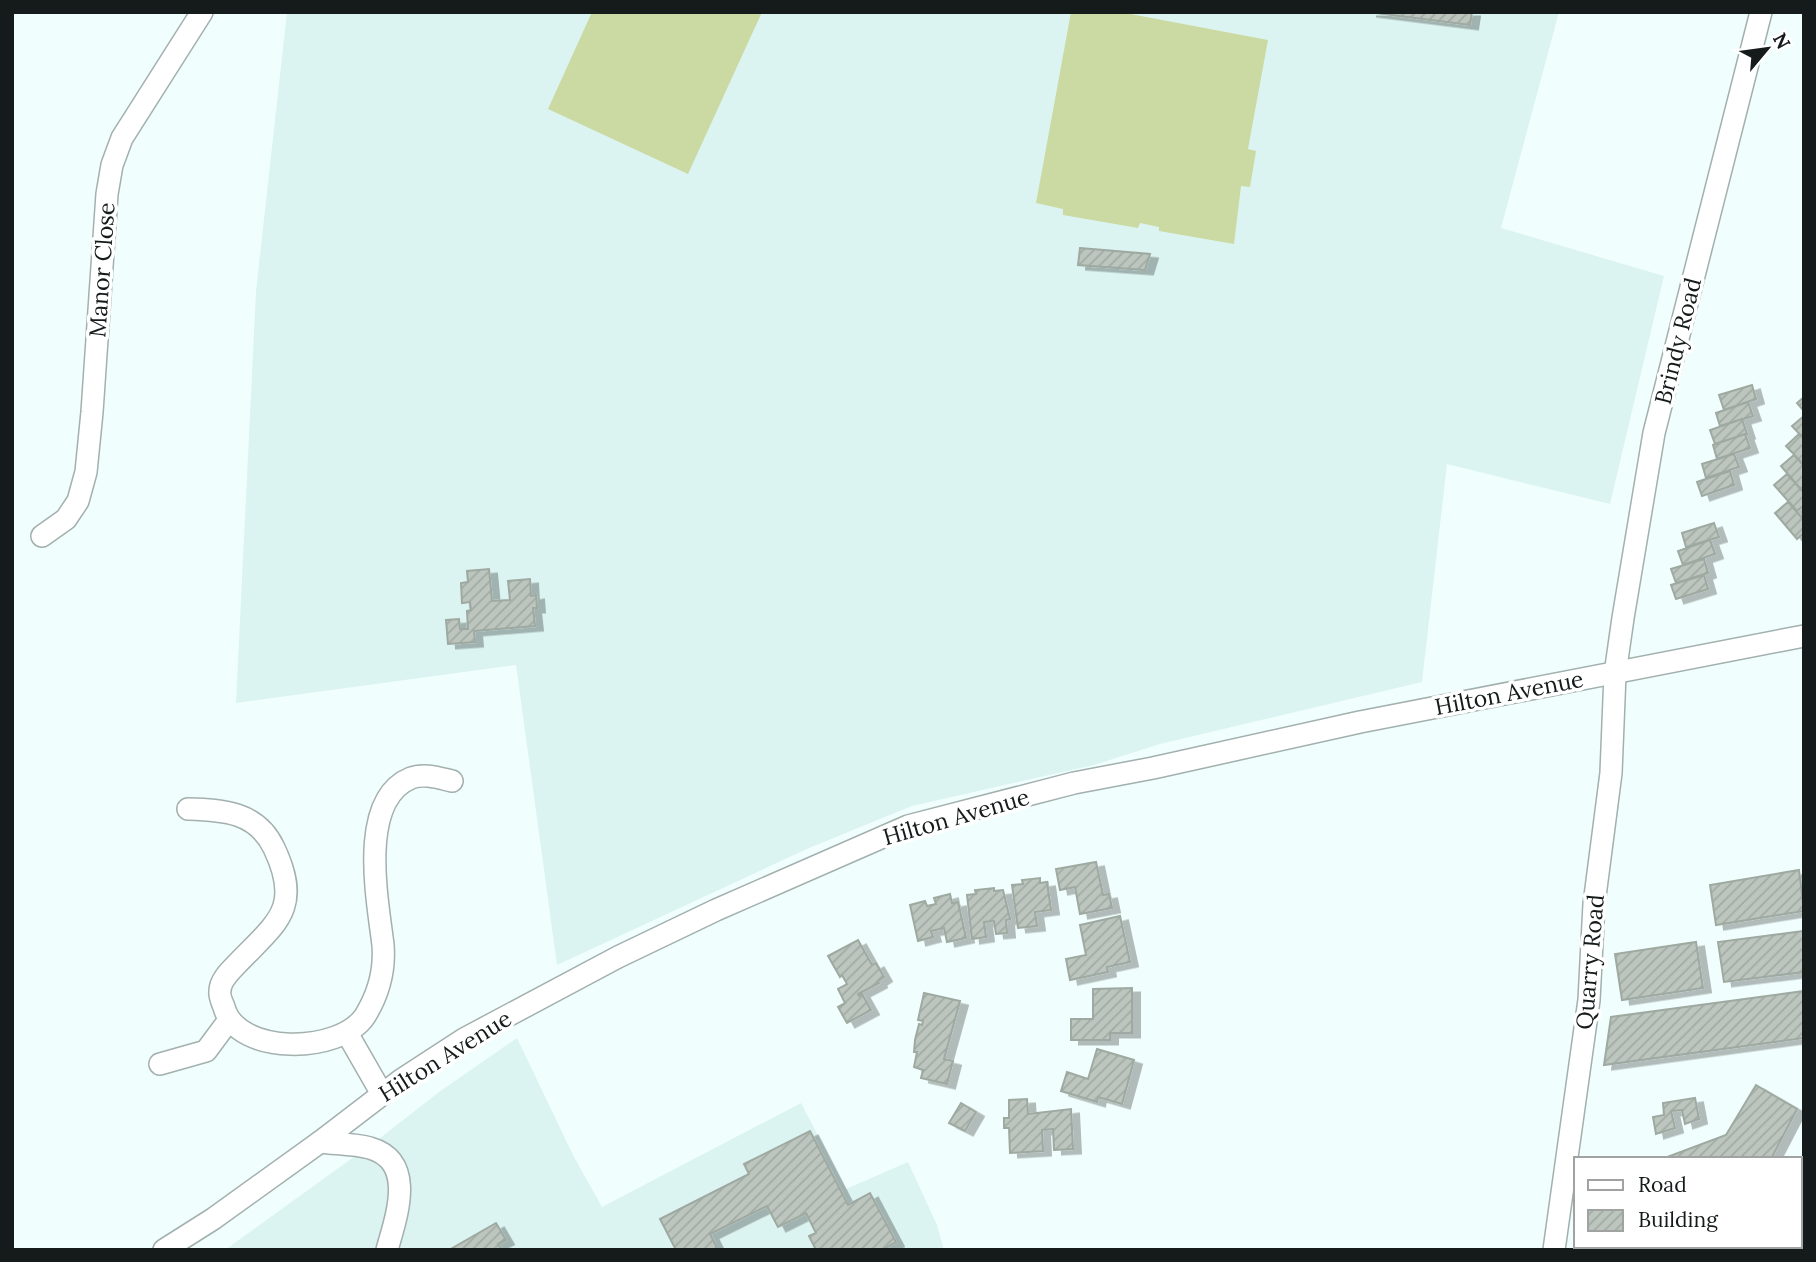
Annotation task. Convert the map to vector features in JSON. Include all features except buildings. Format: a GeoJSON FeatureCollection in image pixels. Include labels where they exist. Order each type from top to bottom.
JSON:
{"type":"FeatureCollection","features":[{"type":"Feature","properties":{"kind":"street","name":"Manor Close"},"geometry":{"type":"LineString","coordinates":[[42,536],[66,519],[78,501],[86,472],[107,194],[112,165],[122,138],[202,12]]}},
{"type":"Feature","properties":{"kind":"street","name":"Brindy Road"},"geometry":{"type":"LineString","coordinates":[[1615,674],[1654,433],[1761,12]]}},
{"type":"Feature","properties":{"kind":"street","name":"Hilton Avenue"},"geometry":{"type":"LineString","coordinates":[[164,1250],[213,1219],[382,1094],[464,1039],[618,957],[716,910],[908,825],[1074,783],[1360,722],[1804,636]]}},
{"type":"Feature","properties":{"kind":"street","name":"Quarry Road"},"geometry":{"type":"LineString","coordinates":[[1554,1250],[1589,1000],[1594,904],[1611,773],[1615,674]]}},
{"type":"Feature","properties":{"kind":"street"},"geometry":{"type":"LineString","coordinates":[[188,809],[225,810],[248,819],[269,838],[283,867],[288,894],[284,912],[261,941],[225,975],[219,992],[229,1020],[248,1035],[266,1042],[291,1045],[347,1033],[363,1019],[375,997],[381,978],[383,950],[375,881],[375,834],[384,808],[392,793],[412,777],[428,776],[452,781]]}},
{"type":"Feature","properties":{"kind":"street"},"geometry":{"type":"LineString","coordinates":[[160,1064],[206,1051],[229,1020]]}},
{"type":"Feature","properties":{"kind":"street"},"geometry":{"type":"LineString","coordinates":[[347,1033],[382,1094]]}},
{"type":"Feature","properties":{"kind":"street"},"geometry":{"type":"LineString","coordinates":[[320,1142],[370,1148],[388,1157],[397,1171],[401,1188],[387,1250]]}},
{"type":"Feature","properties":{"kind":"shaded area"},"geometry":{"type":"Polygon","coordinates":[[[287,12],[1559,12],[1501,228],[1664,276],[1610,504],[1447,464],[1422,682],[1160,744],[1094,765],[912,806],[809,848],[557,965],[516,665],[236,703],[256,291],[287,12]]]}},
{"type":"Feature","properties":{"kind":"shaded area"},"geometry":{"type":"Polygon","coordinates":[[[517,1038],[573,1155],[602,1207],[801,1103],[846,1189],[908,1162],[937,1225],[944,1250],[225,1250],[439,1092],[517,1038]]]}},
{"type":"Feature","properties":{"kind":"green space"},"geometry":{"type":"Polygon","coordinates":[[[592,12],[762,12],[688,174],[548,109],[592,12]]]}},
{"type":"Feature","properties":{"kind":"green space"},"geometry":{"type":"Polygon","coordinates":[[[1071,12],[1120,12],[1268,40],[1248,149],[1256,151],[1250,187],[1241,186],[1234,244],[1159,231],[1159,227],[1140,223],[1138,228],[1063,215],[1063,209],[1036,203],[1071,12]]]}}]}
